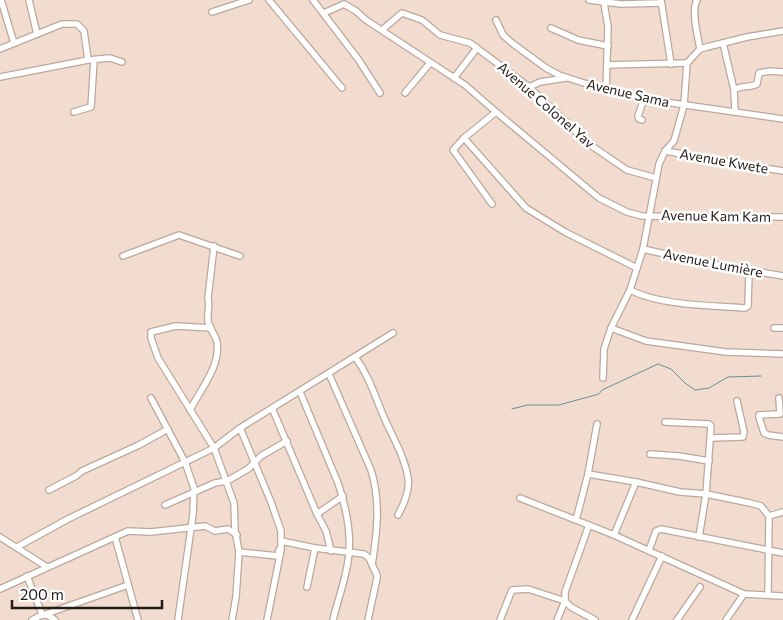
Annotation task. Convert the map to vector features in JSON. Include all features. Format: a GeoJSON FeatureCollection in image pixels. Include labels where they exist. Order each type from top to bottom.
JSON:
{"type":"FeatureCollection","features":[{"type":"Feature","properties":{"kind":"street"},"geometry":{"type":"LineString","coordinates":[[1,0],[14,43]]}},
{"type":"Feature","properties":{"kind":"street"},"geometry":{"type":"LineString","coordinates":[[29,0],[37,34]]}},
{"type":"Feature","properties":{"kind":"street"},"geometry":{"type":"LineString","coordinates":[[212,12],[249,0]]}},
{"type":"Feature","properties":{"kind":"street"},"geometry":{"type":"LineString","coordinates":[[269,0],[342,88]]}},
{"type":"Feature","properties":{"kind":"street"},"geometry":{"type":"LineString","coordinates":[[313,0],[380,93]]}},
{"type":"Feature","properties":{"kind":"street"},"geometry":{"type":"LineString","coordinates":[[593,0],[604,3],[661,2],[671,64]]}},
{"type":"Feature","properties":{"kind":"street"},"geometry":{"type":"LineString","coordinates":[[697,0],[695,11],[700,49]]}},
{"type":"Feature","properties":{"kind":"street"},"geometry":{"type":"LineString","coordinates":[[324,13],[341,2]]}},
{"type":"Feature","properties":{"kind":"street","name":"Avenue Kam Kam"},"geometry":{"type":"LineString","coordinates":[[341,2],[430,64],[454,78],[599,198],[638,215],[693,218],[783,217]]}},
{"type":"Feature","properties":{"kind":"street"},"geometry":{"type":"LineString","coordinates":[[604,3],[608,27],[606,90]]}},
{"type":"Feature","properties":{"kind":"street","name":"Avenue Colonel Yav"},"geometry":{"type":"LineString","coordinates":[[383,30],[402,12],[422,20],[440,35],[464,40],[529,87],[589,144],[628,170],[656,178]]}},
{"type":"Feature","properties":{"kind":"street","name":"Avenue Sama"},"geometry":{"type":"LineString","coordinates":[[496,20],[504,35],[512,43],[546,68],[567,78],[644,99],[783,119]]}},
{"type":"Feature","properties":{"kind":"street"},"geometry":{"type":"LineString","coordinates":[[0,49],[62,24],[77,24],[84,31],[91,60],[91,108],[74,112]]}},
{"type":"Feature","properties":{"kind":"street"},"geometry":{"type":"LineString","coordinates":[[551,28],[578,40],[608,46]]}},
{"type":"Feature","properties":{"kind":"street"},"geometry":{"type":"LineString","coordinates":[[607,65],[687,62],[700,49],[747,37],[783,31]]}},
{"type":"Feature","properties":{"kind":"street"},"geometry":{"type":"LineString","coordinates":[[722,43],[734,90],[735,112]]}},
{"type":"Feature","properties":{"kind":"street"},"geometry":{"type":"LineString","coordinates":[[454,78],[477,48]]}},
{"type":"Feature","properties":{"kind":"street"},"geometry":{"type":"LineString","coordinates":[[0,77],[91,60],[115,59],[122,62]]}},
{"type":"Feature","properties":{"kind":"street"},"geometry":{"type":"LineString","coordinates":[[603,378],[604,349],[611,328],[630,290],[643,249],[661,158],[674,142],[684,105],[687,62]]}},
{"type":"Feature","properties":{"kind":"street"},"geometry":{"type":"LineString","coordinates":[[405,93],[430,64]]}},
{"type":"Feature","properties":{"kind":"street"},"geometry":{"type":"LineString","coordinates":[[734,90],[757,84],[759,73],[770,71],[783,72]]}},
{"type":"Feature","properties":{"kind":"street"},"geometry":{"type":"LineString","coordinates":[[529,87],[540,82],[567,78]]}},
{"type":"Feature","properties":{"kind":"street"},"geometry":{"type":"LineString","coordinates":[[642,120],[638,117],[644,99]]}},
{"type":"Feature","properties":{"kind":"street"},"geometry":{"type":"LineString","coordinates":[[492,204],[453,150],[464,138],[496,112]]}},
{"type":"Feature","properties":{"kind":"street"},"geometry":{"type":"LineString","coordinates":[[464,138],[526,208],[565,232],[637,268]]}},
{"type":"Feature","properties":{"kind":"street","name":"Avenue Kwete"},"geometry":{"type":"LineString","coordinates":[[665,151],[783,172]]}},
{"type":"Feature","properties":{"kind":"street"},"geometry":{"type":"LineString","coordinates":[[123,256],[179,235],[240,256]]}},
{"type":"Feature","properties":{"kind":"street"},"geometry":{"type":"LineString","coordinates":[[190,410],[216,359],[217,343],[208,320],[208,298],[214,246]]}},
{"type":"Feature","properties":{"kind":"street","name":"Avenue Lumière"},"geometry":{"type":"LineString","coordinates":[[643,249],[696,262],[783,276]]}},
{"type":"Feature","properties":{"kind":"street"},"geometry":{"type":"LineString","coordinates":[[630,290],[655,299],[745,308],[748,306],[749,270]]}},
{"type":"Feature","properties":{"kind":"street"},"geometry":{"type":"LineString","coordinates":[[211,328],[184,325],[151,332],[151,338],[158,358],[214,448],[234,503],[235,530],[238,536],[240,552],[232,620]]}},
{"type":"Feature","properties":{"kind":"street"},"geometry":{"type":"LineString","coordinates":[[611,328],[646,341],[726,352],[783,354]]}},
{"type":"Feature","properties":{"kind":"street"},"geometry":{"type":"LineString","coordinates":[[774,328],[783,328]]}},
{"type":"Feature","properties":{"kind":"street"},"geometry":{"type":"LineString","coordinates":[[17,547],[68,519],[214,448],[240,428],[393,333]]}},
{"type":"Feature","properties":{"kind":"street"},"geometry":{"type":"LineString","coordinates":[[355,357],[370,381],[407,472],[407,493],[398,515]]}},
{"type":"Feature","properties":{"kind":"street"},"geometry":{"type":"LineString","coordinates":[[329,374],[371,470],[376,486],[378,512],[372,565]]}},
{"type":"Feature","properties":{"kind":"street"},"geometry":{"type":"LineString","coordinates":[[300,392],[343,496],[348,528],[349,552],[333,620]]}},
{"type":"Feature","properties":{"kind":"street"},"geometry":{"type":"LineString","coordinates":[[150,398],[185,462],[194,492],[178,620]]}},
{"type":"Feature","properties":{"kind":"street"},"geometry":{"type":"LineString","coordinates":[[779,398],[780,414],[759,414],[759,417],[764,433],[783,437]]}},
{"type":"Feature","properties":{"kind":"street"},"geometry":{"type":"LineString","coordinates":[[711,438],[743,437],[744,432],[737,401]]}},
{"type":"Feature","properties":{"kind":"street"},"geometry":{"type":"LineString","coordinates":[[272,408],[317,514],[326,530],[331,550]]}},
{"type":"Feature","properties":{"kind":"street"},"geometry":{"type":"LineString","coordinates":[[665,422],[711,424],[706,494],[699,537]]}},
{"type":"Feature","properties":{"kind":"street"},"geometry":{"type":"LineString","coordinates":[[576,520],[588,474],[597,424]]}},
{"type":"Feature","properties":{"kind":"street"},"geometry":{"type":"LineString","coordinates":[[240,428],[278,522],[281,541],[267,620]]}},
{"type":"Feature","properties":{"kind":"street"},"geometry":{"type":"LineString","coordinates":[[49,490],[76,476],[82,470],[139,446],[168,429]]}},
{"type":"Feature","properties":{"kind":"street"},"geometry":{"type":"LineString","coordinates":[[165,504],[214,483],[227,481],[248,469],[260,456],[287,441]]}},
{"type":"Feature","properties":{"kind":"street"},"geometry":{"type":"LineString","coordinates":[[650,454],[709,461]]}},
{"type":"Feature","properties":{"kind":"street"},"geometry":{"type":"LineString","coordinates":[[588,474],[758,505],[769,516],[768,595]]}},
{"type":"Feature","properties":{"kind":"street"},"geometry":{"type":"LineString","coordinates":[[614,534],[636,482]]}},
{"type":"Feature","properties":{"kind":"street"},"geometry":{"type":"LineString","coordinates":[[317,514],[343,496]]}},
{"type":"Feature","properties":{"kind":"street"},"geometry":{"type":"LineString","coordinates":[[520,498],[614,534],[744,594],[783,596]]}},
{"type":"Feature","properties":{"kind":"street"},"geometry":{"type":"LineString","coordinates":[[769,516],[773,513],[783,512]]}},
{"type":"Feature","properties":{"kind":"street"},"geometry":{"type":"LineString","coordinates":[[556,620],[565,601],[565,592],[589,524]]}},
{"type":"Feature","properties":{"kind":"street"},"geometry":{"type":"LineString","coordinates":[[0,589],[128,532],[151,532],[204,526],[214,531],[228,529],[238,536]]}},
{"type":"Feature","properties":{"kind":"street"},"geometry":{"type":"LineString","coordinates":[[649,550],[656,532],[661,529],[783,553]]}},
{"type":"Feature","properties":{"kind":"street"},"geometry":{"type":"LineString","coordinates":[[0,537],[47,567]]}},
{"type":"Feature","properties":{"kind":"street"},"geometry":{"type":"LineString","coordinates":[[115,537],[138,620]]}},
{"type":"Feature","properties":{"kind":"street"},"geometry":{"type":"LineString","coordinates":[[281,541],[315,548],[364,554],[378,578],[368,620]]}},
{"type":"Feature","properties":{"kind":"street"},"geometry":{"type":"LineString","coordinates":[[240,552],[278,556],[281,541]]}},
{"type":"Feature","properties":{"kind":"street"},"geometry":{"type":"LineString","coordinates":[[307,587],[315,548]]}},
{"type":"Feature","properties":{"kind":"street"},"geometry":{"type":"LineString","coordinates":[[632,620],[662,556]]}},
{"type":"Feature","properties":{"kind":"street"},"geometry":{"type":"LineString","coordinates":[[27,576],[44,614],[55,620]]}},
{"type":"Feature","properties":{"kind":"street"},"geometry":{"type":"LineString","coordinates":[[32,620],[44,614],[128,585]]}},
{"type":"Feature","properties":{"kind":"street"},"geometry":{"type":"LineString","coordinates":[[677,620],[700,587]]}},
{"type":"Feature","properties":{"kind":"street"},"geometry":{"type":"LineString","coordinates":[[500,620],[512,590],[528,589],[565,601],[571,607],[595,620]]}},
{"type":"Feature","properties":{"kind":"street"},"geometry":{"type":"LineString","coordinates":[[726,620],[744,594]]}},
{"type":"Feature","properties":{"kind":"waterway"},"geometry":{"type":"LineString","coordinates":[[512,409],[527,405],[559,405],[599,394],[602,390],[658,364],[671,369],[695,390],[709,388],[728,377],[761,376]]}}]}
